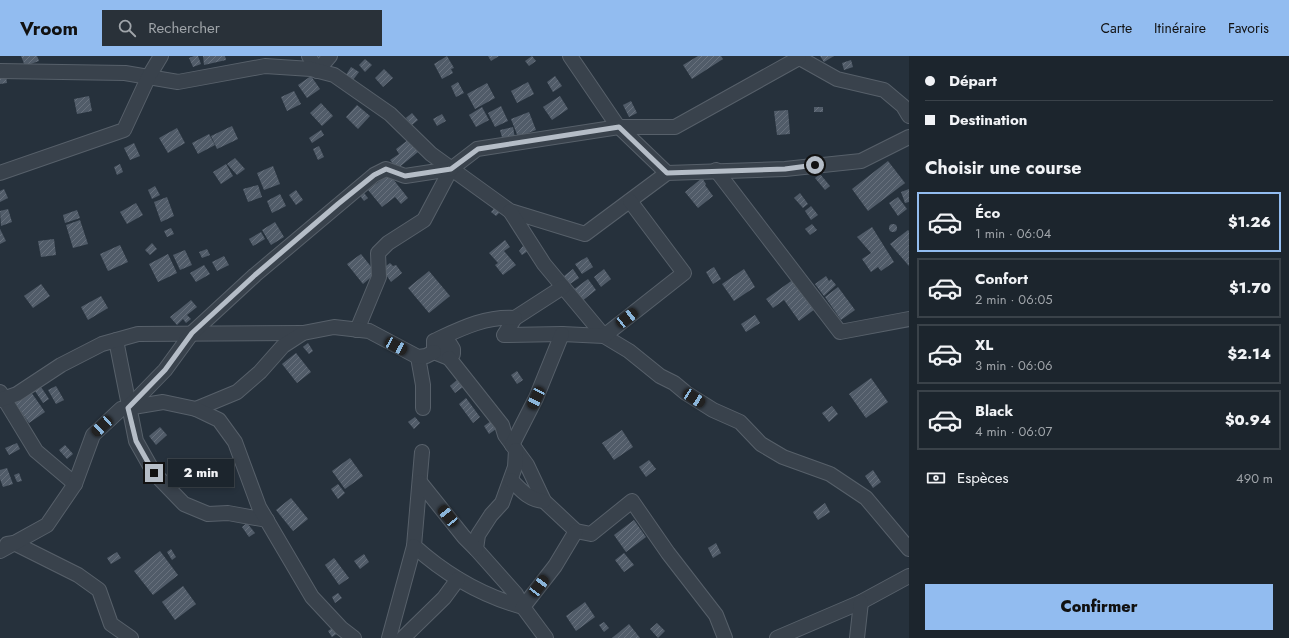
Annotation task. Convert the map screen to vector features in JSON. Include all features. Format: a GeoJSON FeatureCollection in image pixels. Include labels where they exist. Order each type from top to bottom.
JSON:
{"type":"FeatureCollection","features":[{"type":"Feature","properties":{"kind":"street"},"geometry":{"type":"LineString","coordinates":[[0,173],[124,130],[149,76],[161,56]]}},
{"type":"Feature","properties":{"kind":"street"},"geometry":{"type":"LineString","coordinates":[[309,56],[317,71]]}},
{"type":"Feature","properties":{"kind":"street"},"geometry":{"type":"LineString","coordinates":[[317,71],[330,56]]}},
{"type":"Feature","properties":{"kind":"street"},"geometry":{"type":"LineString","coordinates":[[570,56],[619,127],[667,173]]}},
{"type":"Feature","properties":{"kind":"street"},"geometry":{"type":"LineString","coordinates":[[356,330],[379,277],[378,253],[388,243],[424,220],[451,169],[478,149],[619,127],[675,127],[798,57],[837,79],[884,90],[903,106],[909,116]]}},
{"type":"Feature","properties":{"kind":"street"},"geometry":{"type":"LineString","coordinates":[[0,71],[125,73],[178,82],[265,66],[317,71],[334,76],[390,114],[431,154],[510,211],[585,234],[667,173],[716,170],[785,169],[861,160],[909,137]]}},
{"type":"Feature","properties":{"kind":"street"},"geometry":{"type":"LineString","coordinates":[[128,408],[165,370],[192,333],[255,275],[374,175],[386,169],[405,176],[451,169]]}},
{"type":"Feature","properties":{"kind":"street"},"geometry":{"type":"LineString","coordinates":[[716,170],[840,332],[909,319]]}},
{"type":"Feature","properties":{"kind":"street"},"geometry":{"type":"LineString","coordinates":[[563,287],[515,318],[504,335],[562,334],[604,336],[684,273],[630,201]]}},
{"type":"Feature","properties":{"kind":"street"},"geometry":{"type":"LineString","coordinates":[[510,211],[544,264],[604,336],[629,351],[660,376],[674,383],[707,407],[740,422],[761,444],[783,457],[830,474],[866,498],[909,549]]}},
{"type":"Feature","properties":{"kind":"street"},"geometry":{"type":"LineString","coordinates":[[75,484],[36,451],[1,397],[16,394],[61,365],[102,344],[138,334],[303,333],[334,327],[369,331],[418,357],[426,356],[434,346],[478,322],[499,317],[515,318]]}},
{"type":"Feature","properties":{"kind":"street"},"geometry":{"type":"LineString","coordinates":[[196,409],[237,392],[260,372],[283,346],[303,333]]}},
{"type":"Feature","properties":{"kind":"street"},"geometry":{"type":"LineString","coordinates":[[476,549],[478,535],[503,499],[511,480],[515,467],[514,447],[562,334]]}},
{"type":"Feature","properties":{"kind":"street"},"geometry":{"type":"LineString","coordinates":[[116,340],[128,408],[136,441],[154,473],[184,504],[208,514],[228,513],[267,520]]}},
{"type":"Feature","properties":{"kind":"street"},"geometry":{"type":"LineString","coordinates":[[434,346],[450,344],[453,349],[453,354],[449,358],[493,412],[514,447],[527,465],[544,501],[576,531],[591,534],[632,501],[668,553],[716,615],[724,638]]}},
{"type":"Feature","properties":{"kind":"street"},"geometry":{"type":"LineString","coordinates":[[418,357],[423,385],[423,408]]}},
{"type":"Feature","properties":{"kind":"street"},"geometry":{"type":"LineString","coordinates":[[0,551],[47,525],[75,484],[93,435],[121,409],[163,402],[196,409],[219,420],[235,442],[260,507],[312,597],[341,628],[354,638]]}},
{"type":"Feature","properties":{"kind":"street"},"geometry":{"type":"LineString","coordinates":[[389,638],[414,546],[422,452]]}},
{"type":"Feature","properties":{"kind":"street"},"geometry":{"type":"LineString","coordinates":[[511,480],[524,494],[535,500],[544,501]]}},
{"type":"Feature","properties":{"kind":"street"},"geometry":{"type":"LineString","coordinates":[[420,482],[464,537],[516,594],[523,607],[546,638]]}},
{"type":"Feature","properties":{"kind":"street"},"geometry":{"type":"LineString","coordinates":[[503,499],[524,494]]}},
{"type":"Feature","properties":{"kind":"street"},"geometry":{"type":"LineString","coordinates":[[523,607],[555,566],[576,531]]}},
{"type":"Feature","properties":{"kind":"street"},"geometry":{"type":"LineString","coordinates":[[0,544],[14,543],[78,575],[99,590],[111,624],[128,634],[131,638]]}},
{"type":"Feature","properties":{"kind":"street"},"geometry":{"type":"LineString","coordinates":[[414,546],[426,557],[458,579],[491,597],[523,607]]}},
{"type":"Feature","properties":{"kind":"street"},"geometry":{"type":"LineString","coordinates":[[777,638],[861,602],[909,576]]}},
{"type":"Feature","properties":{"kind":"street"},"geometry":{"type":"LineString","coordinates":[[403,638],[444,598],[458,579]]}},
{"type":"Feature","properties":{"kind":"street"},"geometry":{"type":"LineString","coordinates":[[856,638],[861,602]]}},
{"type":"Feature","properties":{"kind":"building"},"geometry":{"type":"Polygon","coordinates":[[[21,56],[37,56],[39,61],[25,66],[21,56]]]}},
{"type":"Feature","properties":{"kind":"building"},"geometry":{"type":"Polygon","coordinates":[[[198,56],[201,64],[193,67],[189,58],[198,56]]]}},
{"type":"Feature","properties":{"kind":"building"},"geometry":{"type":"Polygon","coordinates":[[[203,56],[225,56],[226,60],[204,65],[203,56]]]}},
{"type":"Feature","properties":{"kind":"building"},"geometry":{"type":"Polygon","coordinates":[[[447,56],[454,68],[451,69],[453,73],[442,79],[434,64],[447,56]]]}},
{"type":"Feature","properties":{"kind":"building"},"geometry":{"type":"Polygon","coordinates":[[[488,56],[499,56],[491,61],[488,56]]]}},
{"type":"Feature","properties":{"kind":"building"},"geometry":{"type":"Polygon","coordinates":[[[532,56],[536,61],[529,66],[525,61],[532,56]]]}},
{"type":"Feature","properties":{"kind":"building"},"geometry":{"type":"Polygon","coordinates":[[[698,56],[721,56],[723,59],[692,79],[683,65],[698,56]]]}},
{"type":"Feature","properties":{"kind":"building"},"geometry":{"type":"Polygon","coordinates":[[[820,56],[834,56],[824,62],[820,56]]]}},
{"type":"Feature","properties":{"kind":"building"},"geometry":{"type":"Polygon","coordinates":[[[365,59],[372,65],[365,72],[359,65],[365,59]]]}},
{"type":"Feature","properties":{"kind":"building"},"geometry":{"type":"Polygon","coordinates":[[[851,60],[853,67],[844,70],[842,63],[851,60]]]}},
{"type":"Feature","properties":{"kind":"building"},"geometry":{"type":"Polygon","coordinates":[[[351,67],[359,72],[353,80],[346,75],[351,67]]]}},
{"type":"Feature","properties":{"kind":"building"},"geometry":{"type":"Polygon","coordinates":[[[384,69],[393,78],[383,87],[375,78],[384,69]]]}},
{"type":"Feature","properties":{"kind":"building"},"geometry":{"type":"Polygon","coordinates":[[[0,76],[6,76],[7,83],[0,84],[0,76]]]}},
{"type":"Feature","properties":{"kind":"building"},"geometry":{"type":"Polygon","coordinates":[[[311,76],[320,89],[307,98],[298,85],[311,76]]]}},
{"type":"Feature","properties":{"kind":"building"},"geometry":{"type":"Polygon","coordinates":[[[555,76],[562,86],[553,92],[547,82],[555,76]]]}},
{"type":"Feature","properties":{"kind":"building"},"geometry":{"type":"Polygon","coordinates":[[[458,82],[464,93],[456,97],[451,86],[458,82]]]}},
{"type":"Feature","properties":{"kind":"building"},"geometry":{"type":"Polygon","coordinates":[[[528,82],[534,94],[517,103],[511,91],[528,82]]]}},
{"type":"Feature","properties":{"kind":"building"},"geometry":{"type":"Polygon","coordinates":[[[487,83],[495,98],[475,109],[467,94],[487,83]]]}},
{"type":"Feature","properties":{"kind":"building"},"geometry":{"type":"Polygon","coordinates":[[[294,91],[301,104],[287,111],[281,97],[294,91]]]}},
{"type":"Feature","properties":{"kind":"building"},"geometry":{"type":"Polygon","coordinates":[[[89,96],[92,111],[77,114],[74,99],[89,96]]]}},
{"type":"Feature","properties":{"kind":"building"},"geometry":{"type":"Polygon","coordinates":[[[560,96],[568,109],[552,120],[543,107],[560,96]]]}},
{"type":"Feature","properties":{"kind":"building"},"geometry":{"type":"Polygon","coordinates":[[[631,101],[637,113],[629,117],[623,105],[631,101]]]}},
{"type":"Feature","properties":{"kind":"building"},"geometry":{"type":"Polygon","coordinates":[[[321,103],[333,116],[322,126],[310,113],[321,103]]]}},
{"type":"Feature","properties":{"kind":"building"},"geometry":{"type":"Polygon","coordinates":[[[357,105],[370,116],[358,129],[346,117],[357,105]]]}},
{"type":"Feature","properties":{"kind":"building"},"geometry":{"type":"Polygon","coordinates":[[[501,106],[508,121],[495,127],[488,113],[501,106]]]}},
{"type":"Feature","properties":{"kind":"building"},"geometry":{"type":"Polygon","coordinates":[[[482,107],[489,120],[476,127],[469,115],[482,107]]]}},
{"type":"Feature","properties":{"kind":"building"},"geometry":{"type":"Polygon","coordinates":[[[814,107],[823,107],[823,112],[814,112],[814,107]]]}},
{"type":"Feature","properties":{"kind":"building"},"geometry":{"type":"Polygon","coordinates":[[[788,110],[790,134],[777,135],[774,111],[788,110]]]}},
{"type":"Feature","properties":{"kind":"building"},"geometry":{"type":"Polygon","coordinates":[[[529,112],[536,130],[518,137],[511,119],[529,112]]]}},
{"type":"Feature","properties":{"kind":"building"},"geometry":{"type":"Polygon","coordinates":[[[412,113],[418,120],[412,125],[406,118],[412,113]]]}},
{"type":"Feature","properties":{"kind":"building"},"geometry":{"type":"Polygon","coordinates":[[[442,114],[446,121],[437,126],[433,119],[442,114]]]}},
{"type":"Feature","properties":{"kind":"building"},"geometry":{"type":"Polygon","coordinates":[[[232,126],[238,139],[217,149],[211,136],[232,126]]]}},
{"type":"Feature","properties":{"kind":"building"},"geometry":{"type":"Polygon","coordinates":[[[513,127],[515,138],[503,141],[500,130],[513,127]]]}},
{"type":"Feature","properties":{"kind":"building"},"geometry":{"type":"Polygon","coordinates":[[[177,128],[185,143],[168,153],[159,138],[177,128]]]}},
{"type":"Feature","properties":{"kind":"building"},"geometry":{"type":"Polygon","coordinates":[[[321,130],[324,135],[312,143],[309,138],[321,130]]]}},
{"type":"Feature","properties":{"kind":"building"},"geometry":{"type":"Polygon","coordinates":[[[209,134],[215,145],[198,154],[192,143],[209,134]]]}},
{"type":"Feature","properties":{"kind":"building"},"geometry":{"type":"Polygon","coordinates":[[[408,140],[418,152],[397,169],[390,160],[399,154],[396,149],[408,140]]]}},
{"type":"Feature","properties":{"kind":"building"},"geometry":{"type":"Polygon","coordinates":[[[134,143],[140,156],[130,160],[124,148],[134,143]]]}},
{"type":"Feature","properties":{"kind":"building"},"geometry":{"type":"Polygon","coordinates":[[[319,146],[324,157],[318,160],[313,149],[319,146]]]}},
{"type":"Feature","properties":{"kind":"building"},"geometry":{"type":"Polygon","coordinates":[[[235,158],[245,169],[237,175],[227,164],[235,158]]]}},
{"type":"Feature","properties":{"kind":"building"},"geometry":{"type":"Polygon","coordinates":[[[888,161],[905,183],[868,211],[852,189],[888,161]]]}},
{"type":"Feature","properties":{"kind":"building"},"geometry":{"type":"Polygon","coordinates":[[[120,164],[123,172],[117,175],[114,167],[120,164]]]}},
{"type":"Feature","properties":{"kind":"building"},"geometry":{"type":"Polygon","coordinates":[[[226,164],[233,176],[221,184],[213,172],[226,164]]]}},
{"type":"Feature","properties":{"kind":"building"},"geometry":{"type":"Polygon","coordinates":[[[273,166],[280,184],[264,190],[257,173],[273,166]]]}},
{"type":"Feature","properties":{"kind":"building"},"geometry":{"type":"Polygon","coordinates":[[[389,174],[408,198],[401,204],[395,197],[382,207],[368,190],[389,174]]]}},
{"type":"Feature","properties":{"kind":"building"},"geometry":{"type":"Polygon","coordinates":[[[820,174],[830,186],[825,190],[815,178],[820,174]]]}},
{"type":"Feature","properties":{"kind":"building"},"geometry":{"type":"Polygon","coordinates":[[[702,178],[713,196],[698,208],[685,192],[702,178]]]}},
{"type":"Feature","properties":{"kind":"building"},"geometry":{"type":"Polygon","coordinates":[[[258,185],[262,197],[248,202],[243,189],[258,185]]]}},
{"type":"Feature","properties":{"kind":"building"},"geometry":{"type":"Polygon","coordinates":[[[155,186],[160,195],[152,199],[148,190],[155,186]]]}},
{"type":"Feature","properties":{"kind":"building"},"geometry":{"type":"Polygon","coordinates":[[[4,189],[8,198],[0,202],[0,191],[4,189]]]}},
{"type":"Feature","properties":{"kind":"building"},"geometry":{"type":"Polygon","coordinates":[[[361,189],[368,198],[364,201],[357,192],[361,189]]]}},
{"type":"Feature","properties":{"kind":"building"},"geometry":{"type":"Polygon","coordinates":[[[909,189],[909,202],[905,203],[901,192],[909,189]]]}},
{"type":"Feature","properties":{"kind":"building"},"geometry":{"type":"Polygon","coordinates":[[[296,190],[303,200],[296,205],[289,195],[296,190]]]}},
{"type":"Feature","properties":{"kind":"building"},"geometry":{"type":"Polygon","coordinates":[[[800,193],[808,204],[803,208],[794,198],[800,193]]]}},
{"type":"Feature","properties":{"kind":"building"},"geometry":{"type":"Polygon","coordinates":[[[280,194],[286,206],[272,213],[267,201],[280,194]]]}},
{"type":"Feature","properties":{"kind":"building"},"geometry":{"type":"Polygon","coordinates":[[[167,197],[174,216],[161,222],[154,202],[167,197]]]}},
{"type":"Feature","properties":{"kind":"building"},"geometry":{"type":"Polygon","coordinates":[[[898,197],[907,209],[898,216],[889,203],[898,197]]]}},
{"type":"Feature","properties":{"kind":"building"},"geometry":{"type":"Polygon","coordinates":[[[136,203],[143,215],[127,224],[120,212],[136,203]]]}},
{"type":"Feature","properties":{"kind":"building"},"geometry":{"type":"Polygon","coordinates":[[[496,206],[501,211],[496,216],[491,212],[496,206]]]}},
{"type":"Feature","properties":{"kind":"building"},"geometry":{"type":"Polygon","coordinates":[[[811,206],[818,215],[811,220],[805,211],[811,206]]]}},
{"type":"Feature","properties":{"kind":"building"},"geometry":{"type":"Polygon","coordinates":[[[8,209],[12,222],[1,226],[0,211],[8,209]]]}},
{"type":"Feature","properties":{"kind":"building"},"geometry":{"type":"Polygon","coordinates":[[[77,210],[80,218],[65,223],[63,215],[77,210]]]}},
{"type":"Feature","properties":{"kind":"building"},"geometry":{"type":"Polygon","coordinates":[[[80,220],[88,244],[73,248],[66,225],[80,220]]]}},
{"type":"Feature","properties":{"kind":"building"},"geometry":{"type":"Polygon","coordinates":[[[275,222],[284,237],[271,245],[262,230],[275,222]]]}},
{"type":"Feature","properties":{"kind":"building"},"geometry":{"type":"Polygon","coordinates":[[[812,224],[817,230],[810,235],[805,229],[812,224]]]}},
{"type":"Feature","properties":{"kind":"building"},"geometry":{"type":"Polygon","coordinates":[[[893,224],[896,225],[896,231],[893,232],[890,231],[889,228],[890,225],[893,224]]]}},
{"type":"Feature","properties":{"kind":"building"},"geometry":{"type":"Polygon","coordinates":[[[872,227],[894,262],[881,271],[878,267],[871,272],[862,259],[871,253],[857,237],[872,227]]]}},
{"type":"Feature","properties":{"kind":"building"},"geometry":{"type":"Polygon","coordinates":[[[171,228],[174,234],[167,237],[164,231],[171,228]]]}},
{"type":"Feature","properties":{"kind":"building"},"geometry":{"type":"Polygon","coordinates":[[[0,229],[6,241],[0,244],[0,229]]]}},
{"type":"Feature","properties":{"kind":"building"},"geometry":{"type":"Polygon","coordinates":[[[908,230],[909,231],[909,266],[890,244],[908,230]]]}},
{"type":"Feature","properties":{"kind":"building"},"geometry":{"type":"Polygon","coordinates":[[[261,232],[265,239],[253,246],[249,239],[261,232]]]}},
{"type":"Feature","properties":{"kind":"building"},"geometry":{"type":"Polygon","coordinates":[[[54,239],[56,255],[41,257],[38,241],[54,239]]]}},
{"type":"Feature","properties":{"kind":"building"},"geometry":{"type":"Polygon","coordinates":[[[505,240],[510,247],[504,251],[516,265],[503,275],[495,265],[498,263],[489,253],[505,240]]]}},
{"type":"Feature","properties":{"kind":"building"},"geometry":{"type":"Polygon","coordinates":[[[152,243],[157,249],[150,255],[145,250],[152,243]]]}},
{"type":"Feature","properties":{"kind":"building"},"geometry":{"type":"Polygon","coordinates":[[[120,245],[128,262],[108,271],[100,254],[120,245]]]}},
{"type":"Feature","properties":{"kind":"building"},"geometry":{"type":"Polygon","coordinates":[[[523,246],[528,251],[522,255],[519,251],[523,246]]]}},
{"type":"Feature","properties":{"kind":"building"},"geometry":{"type":"Polygon","coordinates":[[[207,249],[210,255],[202,258],[199,252],[207,249]]]}},
{"type":"Feature","properties":{"kind":"building"},"geometry":{"type":"Polygon","coordinates":[[[185,250],[192,265],[180,270],[173,255],[185,250]]]}},
{"type":"Feature","properties":{"kind":"building"},"geometry":{"type":"Polygon","coordinates":[[[168,254],[177,273],[158,282],[149,264],[168,254]]]}},
{"type":"Feature","properties":{"kind":"building"},"geometry":{"type":"Polygon","coordinates":[[[361,254],[376,273],[363,284],[347,264],[361,254]]]}},
{"type":"Feature","properties":{"kind":"building"},"geometry":{"type":"Polygon","coordinates":[[[224,256],[229,265],[217,271],[212,262],[224,256]]]}},
{"type":"Feature","properties":{"kind":"building"},"geometry":{"type":"Polygon","coordinates":[[[587,257],[593,267],[582,274],[575,264],[587,257]]]}},
{"type":"Feature","properties":{"kind":"building"},"geometry":{"type":"Polygon","coordinates":[[[390,263],[393,266],[396,265],[402,273],[391,282],[382,269],[390,263]]]}},
{"type":"Feature","properties":{"kind":"building"},"geometry":{"type":"Polygon","coordinates":[[[204,265],[210,274],[196,282],[190,273],[204,265]]]}},
{"type":"Feature","properties":{"kind":"building"},"geometry":{"type":"Polygon","coordinates":[[[714,267],[721,279],[713,284],[706,272],[714,267]]]}},
{"type":"Feature","properties":{"kind":"building"},"geometry":{"type":"Polygon","coordinates":[[[573,269],[579,278],[570,284],[564,276],[573,269]]]}},
{"type":"Feature","properties":{"kind":"building"},"geometry":{"type":"Polygon","coordinates":[[[604,269],[611,279],[601,287],[594,277],[604,269]]]}},
{"type":"Feature","properties":{"kind":"building"},"geometry":{"type":"Polygon","coordinates":[[[744,269],[755,287],[734,301],[722,284],[744,269]]]}},
{"type":"Feature","properties":{"kind":"building"},"geometry":{"type":"Polygon","coordinates":[[[429,271],[450,296],[429,313],[408,288],[429,271]]]}},
{"type":"Feature","properties":{"kind":"building"},"geometry":{"type":"Polygon","coordinates":[[[826,276],[829,281],[831,279],[836,285],[824,296],[815,284],[826,276]]]}},
{"type":"Feature","properties":{"kind":"building"},"geometry":{"type":"Polygon","coordinates":[[[588,279],[596,290],[582,301],[573,290],[588,279]]]}},
{"type":"Feature","properties":{"kind":"building"},"geometry":{"type":"Polygon","coordinates":[[[794,279],[815,309],[799,321],[784,300],[773,308],[766,299],[794,279]]]}},
{"type":"Feature","properties":{"kind":"building"},"geometry":{"type":"Polygon","coordinates":[[[41,284],[50,296],[33,308],[24,296],[41,284]]]}},
{"type":"Feature","properties":{"kind":"building"},"geometry":{"type":"Polygon","coordinates":[[[838,287],[855,310],[841,320],[825,297],[838,287]]]}},
{"type":"Feature","properties":{"kind":"building"},"geometry":{"type":"Polygon","coordinates":[[[101,296],[108,308],[88,320],[81,307],[101,296]]]}},
{"type":"Feature","properties":{"kind":"building"},"geometry":{"type":"Polygon","coordinates":[[[191,300],[197,307],[187,315],[191,319],[186,323],[183,319],[177,325],[170,317],[191,300]]]}},
{"type":"Feature","properties":{"kind":"building"},"geometry":{"type":"Polygon","coordinates":[[[755,315],[760,323],[746,332],[741,324],[755,315]]]}},
{"type":"Feature","properties":{"kind":"building"},"geometry":{"type":"Polygon","coordinates":[[[308,343],[313,351],[309,354],[303,347],[308,343]]]}},
{"type":"Feature","properties":{"kind":"building"},"geometry":{"type":"Polygon","coordinates":[[[296,353],[311,372],[297,383],[282,364],[296,353]]]}},
{"type":"Feature","properties":{"kind":"building"},"geometry":{"type":"Polygon","coordinates":[[[517,371],[523,380],[517,384],[511,375],[517,371]]]}},
{"type":"Feature","properties":{"kind":"building"},"geometry":{"type":"Polygon","coordinates":[[[871,378],[888,402],[866,418],[849,394],[871,378]]]}},
{"type":"Feature","properties":{"kind":"building"},"geometry":{"type":"Polygon","coordinates":[[[457,380],[463,387],[455,393],[450,386],[457,380]]]}},
{"type":"Feature","properties":{"kind":"building"},"geometry":{"type":"Polygon","coordinates":[[[56,386],[64,400],[56,404],[48,390],[56,386]]]}},
{"type":"Feature","properties":{"kind":"building"},"geometry":{"type":"Polygon","coordinates":[[[41,387],[49,399],[43,403],[35,391],[41,387]]]}},
{"type":"Feature","properties":{"kind":"building"},"geometry":{"type":"Polygon","coordinates":[[[31,392],[45,412],[29,423],[15,403],[31,392]]]}},
{"type":"Feature","properties":{"kind":"building"},"geometry":{"type":"Polygon","coordinates":[[[466,398],[480,417],[473,423],[459,404],[466,398]]]}},
{"type":"Feature","properties":{"kind":"building"},"geometry":{"type":"Polygon","coordinates":[[[832,406],[838,414],[829,422],[822,413],[832,406]]]}},
{"type":"Feature","properties":{"kind":"building"},"geometry":{"type":"Polygon","coordinates":[[[415,417],[420,423],[414,429],[408,422],[415,417]]]}},
{"type":"Feature","properties":{"kind":"building"},"geometry":{"type":"Polygon","coordinates":[[[491,421],[496,429],[489,434],[484,426],[491,421]]]}},
{"type":"Feature","properties":{"kind":"building"},"geometry":{"type":"Polygon","coordinates":[[[160,427],[167,435],[156,445],[149,436],[160,427]]]}},
{"type":"Feature","properties":{"kind":"building"},"geometry":{"type":"Polygon","coordinates":[[[622,430],[633,447],[614,460],[602,443],[622,430]]]}},
{"type":"Feature","properties":{"kind":"building"},"geometry":{"type":"Polygon","coordinates":[[[17,443],[20,449],[9,455],[5,448],[17,443]]]}},
{"type":"Feature","properties":{"kind":"building"},"geometry":{"type":"Polygon","coordinates":[[[65,445],[73,454],[67,459],[59,450],[65,445]]]}},
{"type":"Feature","properties":{"kind":"building"},"geometry":{"type":"Polygon","coordinates":[[[350,458],[363,476],[345,489],[332,471],[350,458]]]}},
{"type":"Feature","properties":{"kind":"building"},"geometry":{"type":"Polygon","coordinates":[[[649,460],[656,469],[646,477],[639,467],[649,460]]]}},
{"type":"Feature","properties":{"kind":"building"},"geometry":{"type":"Polygon","coordinates":[[[7,468],[13,484],[3,487],[0,479],[0,470],[7,468]]]}},
{"type":"Feature","properties":{"kind":"building"},"geometry":{"type":"Polygon","coordinates":[[[873,470],[881,482],[873,488],[865,476],[873,470]]]}},
{"type":"Feature","properties":{"kind":"building"},"geometry":{"type":"Polygon","coordinates":[[[19,473],[22,481],[17,482],[14,475],[19,473]]]}},
{"type":"Feature","properties":{"kind":"building"},"geometry":{"type":"Polygon","coordinates":[[[338,484],[345,493],[338,499],[331,489],[338,484]]]}},
{"type":"Feature","properties":{"kind":"building"},"geometry":{"type":"Polygon","coordinates":[[[291,498],[308,519],[293,531],[276,510],[291,498]]]}},
{"type":"Feature","properties":{"kind":"building"},"geometry":{"type":"Polygon","coordinates":[[[825,503],[830,512],[818,520],[813,512],[825,503]]]}},
{"type":"Feature","properties":{"kind":"building"},"geometry":{"type":"Polygon","coordinates":[[[634,520],[646,537],[626,552],[614,535],[634,520]]]}},
{"type":"Feature","properties":{"kind":"building"},"geometry":{"type":"Polygon","coordinates":[[[247,523],[255,533],[249,537],[242,527],[247,523]]]}},
{"type":"Feature","properties":{"kind":"building"},"geometry":{"type":"Polygon","coordinates":[[[716,543],[721,553],[713,558],[708,548],[716,543]]]}},
{"type":"Feature","properties":{"kind":"building"},"geometry":{"type":"Polygon","coordinates":[[[171,549],[176,557],[172,560],[167,552],[171,549]]]}},
{"type":"Feature","properties":{"kind":"building"},"geometry":{"type":"Polygon","coordinates":[[[160,551],[178,575],[153,595],[134,571],[160,551]]]}},
{"type":"Feature","properties":{"kind":"building"},"geometry":{"type":"Polygon","coordinates":[[[117,552],[121,558],[111,564],[107,558],[117,552]]]}},
{"type":"Feature","properties":{"kind":"building"},"geometry":{"type":"Polygon","coordinates":[[[624,553],[634,565],[624,572],[615,560],[624,553]]]}},
{"type":"Feature","properties":{"kind":"building"},"geometry":{"type":"Polygon","coordinates":[[[364,554],[369,562],[360,569],[354,561],[364,554]]]}},
{"type":"Feature","properties":{"kind":"building"},"geometry":{"type":"Polygon","coordinates":[[[334,558],[349,578],[339,585],[325,565],[334,558]]]}},
{"type":"Feature","properties":{"kind":"building"},"geometry":{"type":"Polygon","coordinates":[[[183,586],[196,604],[175,620],[162,602],[183,586]]]}},
{"type":"Feature","properties":{"kind":"building"},"geometry":{"type":"Polygon","coordinates":[[[338,593],[342,598],[335,603],[332,597],[338,593]]]}},
{"type":"Feature","properties":{"kind":"building"},"geometry":{"type":"Polygon","coordinates":[[[585,602],[595,617],[576,631],[566,616],[585,602]]]}},
{"type":"Feature","properties":{"kind":"building"},"geometry":{"type":"Polygon","coordinates":[[[604,622],[609,628],[604,632],[599,625],[604,622]]]}},
{"type":"Feature","properties":{"kind":"building"},"geometry":{"type":"Polygon","coordinates":[[[657,623],[665,631],[658,638],[650,629],[657,623]]]}},
{"type":"Feature","properties":{"kind":"building"},"geometry":{"type":"Polygon","coordinates":[[[629,624],[640,638],[612,638],[629,624]]]}},
{"type":"Feature","properties":{"kind":"building"},"geometry":{"type":"Polygon","coordinates":[[[334,627],[338,633],[332,637],[328,631],[334,627]]]}},
{"type":"Feature","properties":{"kind":"route"},"geometry":{"type":"LineString","coordinates":[[154,473],[136,441],[128,408],[165,370],[192,333],[255,275],[338,204],[374,175],[386,169],[405,176],[451,169],[478,149],[619,127],[667,173],[716,170],[785,169],[815,165]]}}]}
